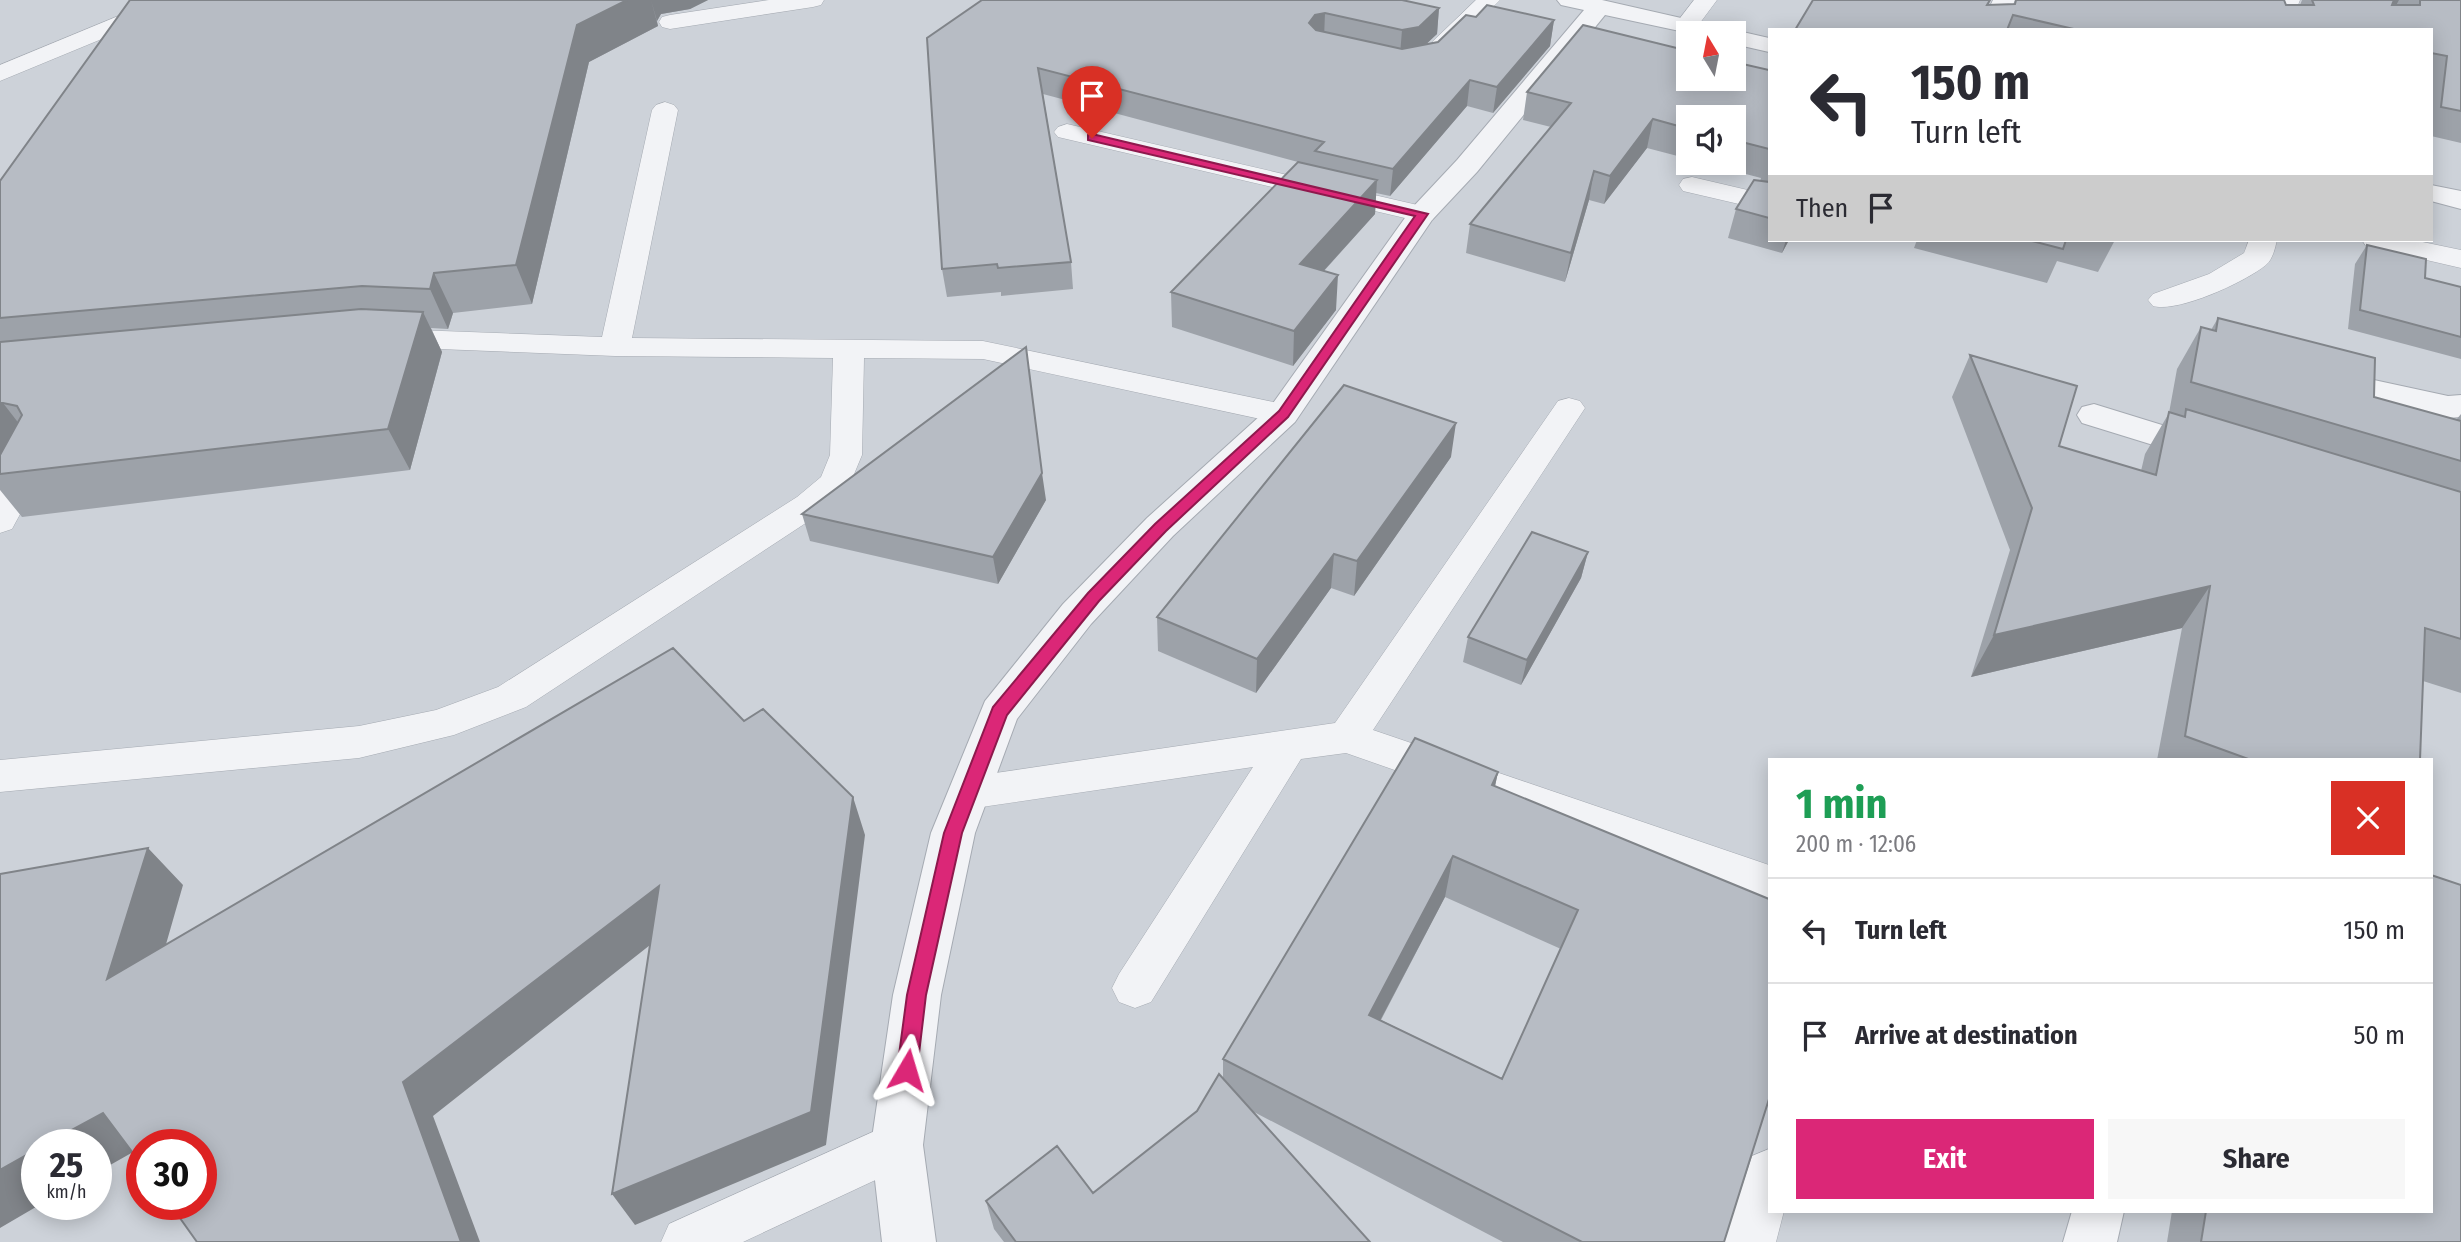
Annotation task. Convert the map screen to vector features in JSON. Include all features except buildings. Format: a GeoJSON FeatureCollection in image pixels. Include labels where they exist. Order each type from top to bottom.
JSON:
{"type":"FeatureCollection","features":[{"type":"Feature","properties":{"kind":"street"},"geometry":{"type":"LineString","coordinates":[[909,1242],[897,1145],[917,995],[953,833],[999,712],[1077,614],[1160,527],[1283,414],[1422,214],[1467,166],[1584,3],[1676,24]]}},
{"type":"Feature","properties":{"kind":"street"},"geometry":{"type":"LineString","coordinates":[[1746,40],[1768,45]]}},
{"type":"Feature","properties":{"kind":"street"},"geometry":{"type":"LineString","coordinates":[[2433,193],[2461,200]]}},
{"type":"Feature","properties":{"kind":"street"},"geometry":{"type":"LineString","coordinates":[[2300,374],[2448,407],[2461,406]]}},
{"type":"Feature","properties":{"kind":"street"},"geometry":{"type":"LineString","coordinates":[[2094,415],[2238,460]]}},
{"type":"Feature","properties":{"kind":"street"},"geometry":{"type":"LineString","coordinates":[[2090,1242],[2097,1213]]}},
{"type":"Feature","properties":{"kind":"lane"},"geometry":{"type":"LineString","coordinates":[[0,74],[176,0]]}},
{"type":"Feature","properties":{"kind":"lane"},"geometry":{"type":"LineString","coordinates":[[670,22],[813,0]]}},
{"type":"Feature","properties":{"kind":"lane"},"geometry":{"type":"LineString","coordinates":[[1413,64],[1425,61],[1489,0]]}},
{"type":"Feature","properties":{"kind":"lane"},"geometry":{"type":"LineString","coordinates":[[1690,21],[1706,0]]}},
{"type":"Feature","properties":{"kind":"lane"},"geometry":{"type":"LineString","coordinates":[[1991,28],[2004,0]]}},
{"type":"Feature","properties":{"kind":"lane"},"geometry":{"type":"LineString","coordinates":[[2284,28],[2281,20],[2289,0]]}},
{"type":"Feature","properties":{"kind":"lane"},"geometry":{"type":"LineString","coordinates":[[615,347],[665,110]]}},
{"type":"Feature","properties":{"kind":"lane"},"geometry":{"type":"LineString","coordinates":[[1067,132],[1422,214]]}},
{"type":"Feature","properties":{"kind":"lane"},"geometry":{"type":"LineString","coordinates":[[1692,185],[1768,203]]}},
{"type":"Feature","properties":{"kind":"lane"},"geometry":{"type":"LineString","coordinates":[[2163,300],[2219,279],[2258,258],[2262,242]]}},
{"type":"Feature","properties":{"kind":"lane"},"geometry":{"type":"LineString","coordinates":[[2382,242],[2458,269]]}},
{"type":"Feature","properties":{"kind":"lane"},"geometry":{"type":"LineString","coordinates":[[355,340],[382,338],[615,347],[983,350],[1283,414]]}},
{"type":"Feature","properties":{"kind":"lane"},"geometry":{"type":"LineString","coordinates":[[0,776],[359,742],[440,724],[512,697],[809,505],[835,483],[846,455],[849,348]]}},
{"type":"Feature","properties":{"kind":"lane"},"geometry":{"type":"LineString","coordinates":[[1348,737],[1569,408]]}},
{"type":"Feature","properties":{"kind":"lane"},"geometry":{"type":"LineString","coordinates":[[0,521],[35,457]]}},
{"type":"Feature","properties":{"kind":"lane"},"geometry":{"type":"LineString","coordinates":[[968,793],[1348,737],[1768,883]]}},
{"type":"Feature","properties":{"kind":"lane"},"geometry":{"type":"LineString","coordinates":[[1135,988],[1287,746]]}},
{"type":"Feature","properties":{"kind":"lane"},"geometry":{"type":"LineString","coordinates":[[687,1242],[897,1145]]}},
{"type":"Feature","properties":{"kind":"lane"},"geometry":{"type":"LineString","coordinates":[[1750,1242],[1768,1178]]}},
{"type":"Feature","properties":{"kind":"shaded area"},"geometry":{"type":"Polygon","coordinates":[[[0,0],[2461,0],[2461,1242],[0,1242],[0,0]]]}},
{"type":"Feature","properties":{"kind":"route"},"geometry":{"type":"LineString","coordinates":[[907,1070],[917,995],[953,833],[999,712],[1077,614],[1160,527],[1283,414],[1422,214],[1092,138]]}}]}
